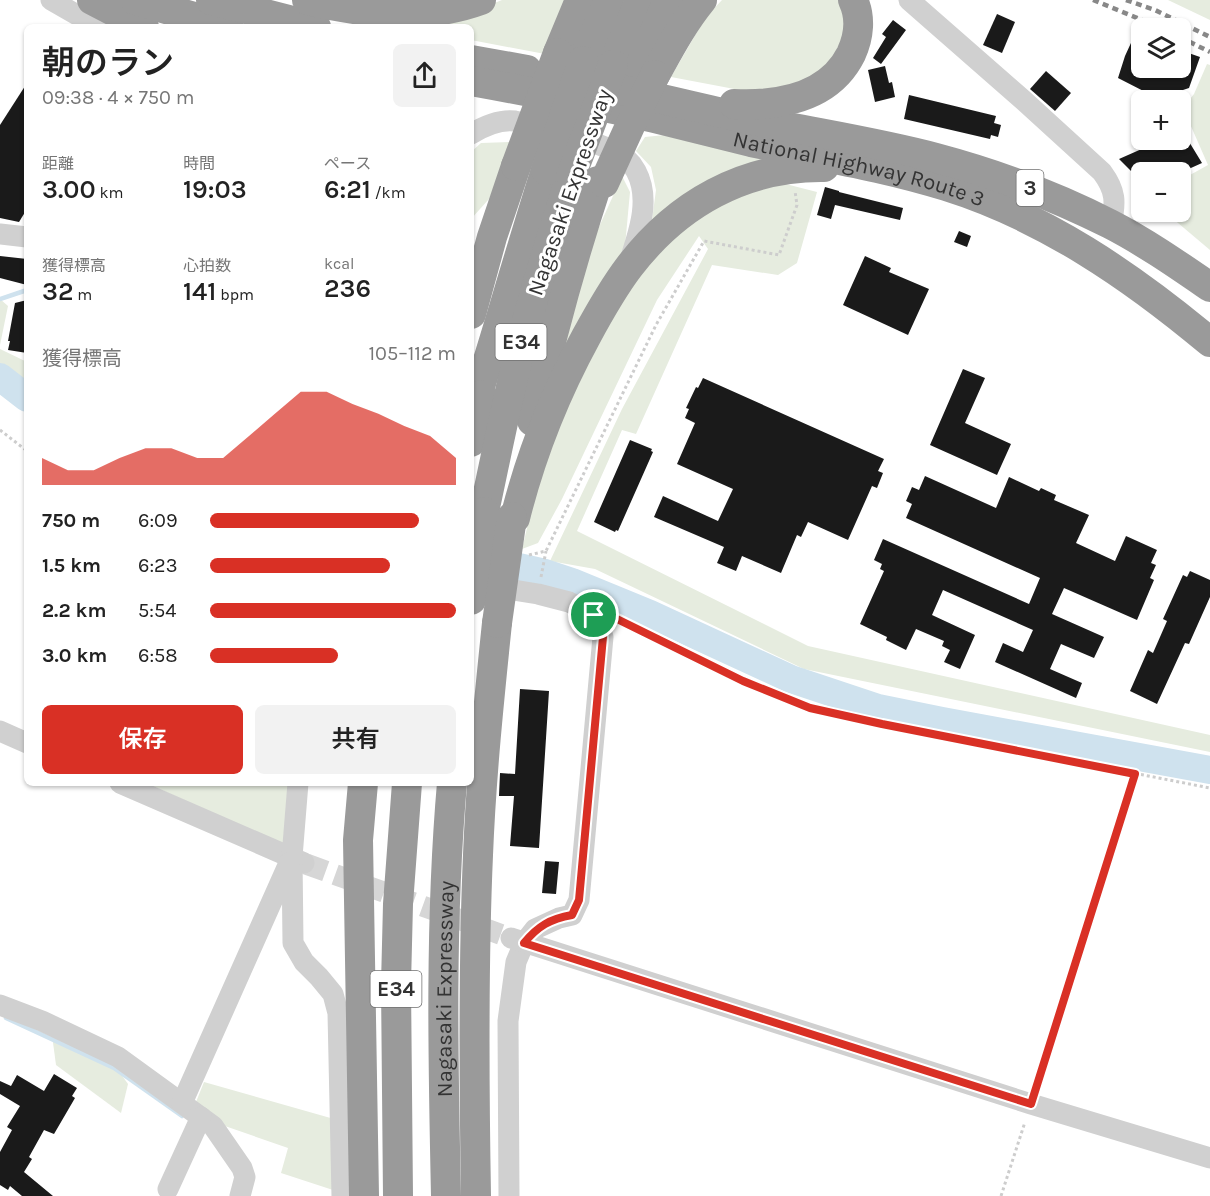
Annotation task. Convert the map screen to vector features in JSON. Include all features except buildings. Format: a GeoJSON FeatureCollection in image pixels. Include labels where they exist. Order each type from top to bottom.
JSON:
{"type":"FeatureCollection","features":[{"type":"Feature","properties":{"kind":"highway"},"geometry":{"type":"LineString","coordinates":[[92,0],[138,24]]}},
{"type":"Feature","properties":{"kind":"highway"},"geometry":{"type":"LineString","coordinates":[[135,0],[219,24]]}},
{"type":"Feature","properties":{"kind":"highway"},"geometry":{"type":"LineString","coordinates":[[211,0],[304,24]]}},
{"type":"Feature","properties":{"kind":"highway"},"geometry":{"type":"LineString","coordinates":[[308,0],[336,7],[413,13],[446,10],[481,0]]}},
{"type":"Feature","properties":{"kind":"highway"},"geometry":{"type":"LineString","coordinates":[[474,233],[493,212],[571,57],[580,0]]}},
{"type":"Feature","properties":{"kind":"highway","name":"Nagasaki Expressway"},"geometry":{"type":"LineString","coordinates":[[474,405],[522,243],[580,178],[571,57],[609,0]]}},
{"type":"Feature","properties":{"kind":"highway","name":"Nagasaki Expressway"},"geometry":{"type":"LineString","coordinates":[[474,592],[504,516],[503,418],[546,251],[580,178],[641,77],[640,0]]}},
{"type":"Feature","properties":{"kind":"highway"},"geometry":{"type":"LineString","coordinates":[[476,1196],[474,1088],[478,854],[496,623],[513,558],[504,516],[571,267],[580,178],[630,126],[641,77],[668,0]]}},
{"type":"Feature","properties":{"kind":"highway"},"geometry":{"type":"LineString","coordinates":[[641,77],[679,33],[702,0]]}},
{"type":"Feature","properties":{"kind":"highway"},"geometry":{"type":"LineString","coordinates":[[641,77],[737,104],[762,104],[799,98],[828,83],[847,62],[858,33],[858,18],[853,0]]}},
{"type":"Feature","properties":{"kind":"highway","name":"National Highway Route 3"},"geometry":{"type":"LineString","coordinates":[[474,60],[641,77],[752,119],[937,158],[1031,189],[1111,225],[1158,252],[1210,287]]}},
{"type":"Feature","properties":{"kind":"highway","name":"National Highway Route 3"},"geometry":{"type":"LineString","coordinates":[[474,81],[514,88],[863,165],[913,177],[984,199],[1052,231],[1089,253],[1125,276],[1210,342]]}},
{"type":"Feature","properties":{"kind":"highway"},"geometry":{"type":"LineString","coordinates":[[474,87],[514,88]]}},
{"type":"Feature","properties":{"kind":"highway"},"geometry":{"type":"LineString","coordinates":[[474,303],[492,237],[516,166]]}},
{"type":"Feature","properties":{"kind":"highway"},"geometry":{"type":"LineString","coordinates":[[504,516],[532,458],[558,392],[591,329],[628,268],[663,229],[704,198],[726,187],[748,178],[793,168],[846,168],[913,177]]}},
{"type":"Feature","properties":{"kind":"highway"},"geometry":{"type":"LineString","coordinates":[[474,428],[491,351]]}},
{"type":"Feature","properties":{"kind":"highway"},"geometry":{"type":"LineString","coordinates":[[363,786],[358,840],[364,1196]]}},
{"type":"Feature","properties":{"kind":"highway","name":"E34"},"geometry":{"type":"LineString","coordinates":[[398,1196],[396,1005],[398,904],[407,786]]}},
{"type":"Feature","properties":{"kind":"highway"},"geometry":{"type":"LineString","coordinates":[[418,1196],[416,989],[424,786]]}},
{"type":"Feature","properties":{"kind":"highway","name":"Nagasaki Expressway"},"geometry":{"type":"LineString","coordinates":[[446,1196],[444,997],[446,893],[452,786]]}},
{"type":"Feature","properties":{"kind":"highway"},"geometry":{"type":"LineString","coordinates":[[446,893],[451,1011],[465,1196]]}},
{"type":"Feature","properties":{"kind":"highway"},"geometry":{"type":"LineString","coordinates":[[390,1196],[388,1083],[390,985],[398,904]]}},
{"type":"Feature","properties":{"kind":"street"},"geometry":{"type":"LineString","coordinates":[[51,0],[93,24]]}},
{"type":"Feature","properties":{"kind":"street"},"geometry":{"type":"LineString","coordinates":[[909,0],[1101,172],[1109,182],[1114,195],[1115,208],[1111,225]]}},
{"type":"Feature","properties":{"kind":"street"},"geometry":{"type":"LineString","coordinates":[[474,132],[496,122],[514,121],[614,150],[627,159],[636,171],[643,204],[640,226],[628,268]]}},
{"type":"Feature","properties":{"kind":"street"},"geometry":{"type":"LineString","coordinates":[[0,234],[24,237]]}},
{"type":"Feature","properties":{"kind":"street"},"geometry":{"type":"LineString","coordinates":[[474,584],[538,594],[569,602],[594,615],[603,637],[579,900],[572,915],[558,918],[517,940]]}},
{"type":"Feature","properties":{"kind":"street"},"geometry":{"type":"LineString","coordinates":[[0,731],[24,742]]}},
{"type":"Feature","properties":{"kind":"street"},"geometry":{"type":"LineString","coordinates":[[127,786],[299,861]]}},
{"type":"Feature","properties":{"kind":"street"},"geometry":{"type":"LineString","coordinates":[[298,786],[299,861],[293,943],[304,962],[333,994],[338,1013],[342,1196]]}},
{"type":"Feature","properties":{"kind":"street"},"geometry":{"type":"LineString","coordinates":[[182,1103],[299,861]]}},
{"type":"Feature","properties":{"kind":"street"},"geometry":{"type":"LineString","coordinates":[[517,940],[1031,1104],[1210,1158]]}},
{"type":"Feature","properties":{"kind":"street"},"geometry":{"type":"LineString","coordinates":[[509,1196],[508,1021],[517,940]]}},
{"type":"Feature","properties":{"kind":"street"},"geometry":{"type":"LineString","coordinates":[[0,1005],[42,1021],[118,1057],[213,1126],[242,1168],[245,1177],[240,1196]]}},
{"type":"Feature","properties":{"kind":"street"},"geometry":{"type":"LineString","coordinates":[[168,1189],[201,1117]]}},
{"type":"Feature","properties":{"kind":"path"},"geometry":{"type":"LineString","coordinates":[[538,594],[546,551],[656,325],[704,241],[779,255],[797,204],[793,168]]}},
{"type":"Feature","properties":{"kind":"path"},"geometry":{"type":"LineString","coordinates":[[0,430],[24,449]]}},
{"type":"Feature","properties":{"kind":"path"},"geometry":{"type":"LineString","coordinates":[[513,558],[546,551]]}},
{"type":"Feature","properties":{"kind":"path"},"geometry":{"type":"LineString","coordinates":[[594,615],[617,619],[743,681],[810,708],[1210,788]]}},
{"type":"Feature","properties":{"kind":"path"},"geometry":{"type":"LineString","coordinates":[[1001,1196],[1135,774]]}},
{"type":"Feature","properties":{"kind":"shaded area"},"geometry":{"type":"Polygon","coordinates":[[[502,0],[568,0],[545,54],[474,41],[474,24],[427,24],[457,18],[502,0]]]}},
{"type":"Feature","properties":{"kind":"shaded area"},"geometry":{"type":"Polygon","coordinates":[[[722,0],[839,0],[845,8],[844,36],[828,66],[796,86],[745,91],[671,77],[705,18],[722,0]]]}},
{"type":"Feature","properties":{"kind":"shaded area"},"geometry":{"type":"Polygon","coordinates":[[[1168,0],[1210,0],[1210,20],[1168,0]]]}},
{"type":"Feature","properties":{"kind":"shaded area"},"geometry":{"type":"Polygon","coordinates":[[[1207,64],[1210,65],[1210,250],[1177,222],[1191,222],[1191,174],[1208,165],[1191,126],[1191,98],[1207,64]]]}},
{"type":"Feature","properties":{"kind":"shaded area"},"geometry":{"type":"Polygon","coordinates":[[[665,135],[770,156],[652,220],[656,190],[651,167],[636,151],[645,137],[665,135]]]}},
{"type":"Feature","properties":{"kind":"shaded area"},"geometry":{"type":"Polygon","coordinates":[[[514,142],[489,199],[474,216],[474,149],[481,143],[514,142]]]}},
{"type":"Feature","properties":{"kind":"shaded area"},"geometry":{"type":"Polygon","coordinates":[[[622,176],[630,192],[625,246],[550,383],[594,238],[622,176]]]}},
{"type":"Feature","properties":{"kind":"shaded area"},"geometry":{"type":"Polygon","coordinates":[[[774,181],[817,192],[797,263],[778,275],[712,265],[636,434],[622,430],[577,531],[808,646],[1210,735],[1210,752],[804,669],[595,569],[550,561],[622,409],[708,249],[699,236],[657,300],[562,499],[538,543],[522,549],[536,490],[568,398],[620,303],[659,245],[695,216],[774,181]]]}},
{"type":"Feature","properties":{"kind":"shaded area"},"geometry":{"type":"Polygon","coordinates":[[[0,299],[8,306],[0,345],[0,299]]]}},
{"type":"Feature","properties":{"kind":"shaded area"},"geometry":{"type":"Polygon","coordinates":[[[0,349],[24,361],[24,379],[0,365],[0,349]]]}},
{"type":"Feature","properties":{"kind":"shaded area"},"geometry":{"type":"Polygon","coordinates":[[[153,786],[292,786],[287,846],[153,786]]]}},
{"type":"Feature","properties":{"kind":"shaded area"},"geometry":{"type":"Polygon","coordinates":[[[52,1035],[113,1063],[128,1084],[121,1113],[56,1065],[52,1035]]]}},
{"type":"Feature","properties":{"kind":"shaded area"},"geometry":{"type":"Polygon","coordinates":[[[204,1082],[334,1119],[333,1190],[281,1173],[288,1148],[222,1125],[196,1102],[204,1082]]]}},
{"type":"Feature","properties":{"kind":"waterway"},"geometry":{"type":"LineString","coordinates":[[0,299],[24,291]]}},
{"type":"Feature","properties":{"kind":"waterway"},"geometry":{"type":"LineString","coordinates":[[0,377],[24,396]]}},
{"type":"Feature","properties":{"kind":"waterway"},"geometry":{"type":"LineString","coordinates":[[481,561],[545,573],[572,582],[650,614],[791,679],[878,708],[1210,770]]}},
{"type":"Feature","properties":{"kind":"waterway"},"geometry":{"type":"LineString","coordinates":[[6,1018],[114,1068],[182,1116]]}},
{"type":"Feature","properties":{"kind":"tunnel"},"geometry":{"type":"LineString","coordinates":[[306,864],[511,938]]}},
{"type":"Feature","properties":{"kind":"railway"},"geometry":{"type":"LineString","coordinates":[[1093,0],[1137,18]]}},
{"type":"Feature","properties":{"kind":"railway"},"geometry":{"type":"LineString","coordinates":[[1126,0],[1155,10],[1210,37]]}},
{"type":"Feature","properties":{"kind":"railway"},"geometry":{"type":"LineString","coordinates":[[1191,42],[1210,52]]}},
{"type":"Feature","properties":{"kind":"route"},"geometry":{"type":"LineString","coordinates":[[594,615],[617,619],[743,681],[810,708],[1135,774],[1031,1104],[524,943],[535,929],[558,918],[572,915],[579,900],[603,637],[594,615]]}}]}
